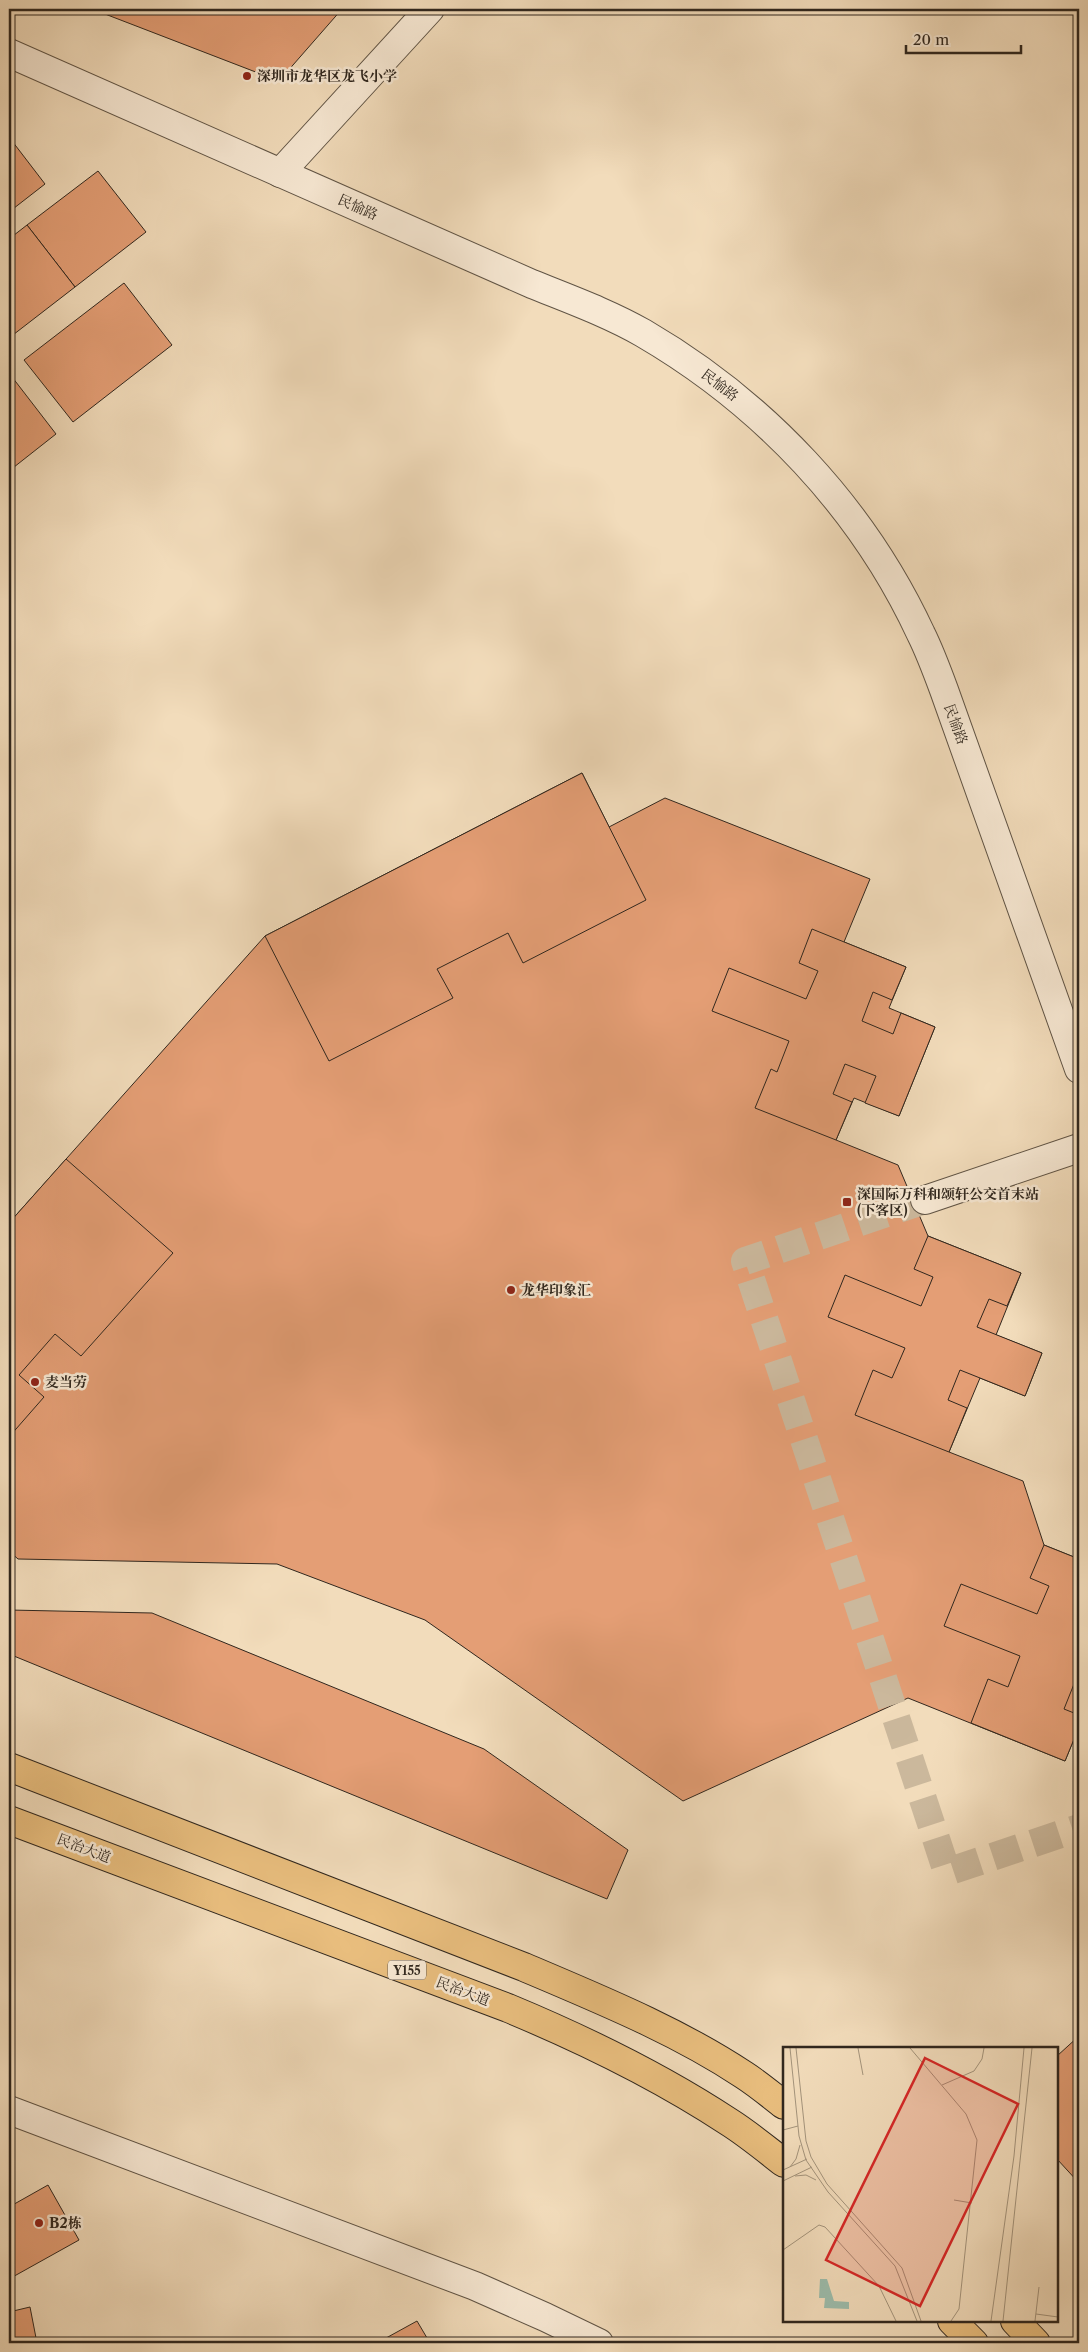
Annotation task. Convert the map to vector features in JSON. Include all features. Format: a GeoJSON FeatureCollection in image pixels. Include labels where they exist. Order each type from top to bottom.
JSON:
{"type":"FeatureCollection","features":[{"type":"Feature","properties":{"kind":"main road"},"geometry":{"type":"LineString","coordinates":[[9,1767],[515,1964],[602,2000],[695,2046],[745,2075],[783,2104]]}},
{"type":"Feature","properties":{"kind":"main road","name":"民治大道"},"geometry":{"type":"LineString","coordinates":[[9,1820],[508,2008],[571,2034],[672,2087],[730,2122],[783,2162]]}},
{"type":"Feature","properties":{"kind":"main road"},"geometry":{"type":"LineString","coordinates":[[953,2322],[974,2343]]}},
{"type":"Feature","properties":{"kind":"main road"},"geometry":{"type":"LineString","coordinates":[[1015,2322],[1036,2343]]}},
{"type":"Feature","properties":{"kind":"street"},"geometry":{"type":"LineString","coordinates":[[280,173],[430,9]]}},
{"type":"Feature","properties":{"kind":"street","name":"民愉路"},"geometry":{"type":"LineString","coordinates":[[9,53],[588,306],[642,332],[693,364],[740,400],[785,440],[825,484],[862,531],[890,574],[922,634],[948,699],[1079,1069]]}},
{"type":"Feature","properties":{"kind":"street"},"geometry":{"type":"LineString","coordinates":[[925,1200],[1079,1148]]}},
{"type":"Feature","properties":{"kind":"street"},"geometry":{"type":"LineString","coordinates":[[9,2110],[475,2286],[599,2343]]}},
{"type":"Feature","properties":{"kind":"building"},"geometry":{"type":"Polygon","coordinates":[[[92,9],[342,9],[279,81],[92,9]]]}},
{"type":"Feature","properties":{"kind":"building"},"geometry":{"type":"Polygon","coordinates":[[[9,137],[45,184],[9,212],[9,137]]]}},
{"type":"Feature","properties":{"kind":"building"},"geometry":{"type":"Polygon","coordinates":[[[98,171],[146,232],[75,287],[27,225],[98,171]]]}},
{"type":"Feature","properties":{"kind":"building"},"geometry":{"type":"Polygon","coordinates":[[[27,225],[75,287],[9,338],[9,239],[27,225]]]}},
{"type":"Feature","properties":{"kind":"building"},"geometry":{"type":"Polygon","coordinates":[[[124,283],[172,345],[73,422],[24,360],[124,283]]]}},
{"type":"Feature","properties":{"kind":"building"},"geometry":{"type":"Polygon","coordinates":[[[9,373],[56,434],[9,471],[9,373]]]}},
{"type":"Feature","properties":{"kind":"building","name":"龙华印象汇"},"geometry":{"type":"Polygon","coordinates":[[[582,773],[609,827],[665,798],[870,879],[844,942],[906,967],[889,1008],[935,1027],[899,1116],[854,1098],[836,1140],[898,1165],[928,1236],[1021,1273],[996,1335],[1042,1353],[1025,1396],[980,1378],[949,1452],[1023,1481],[1044,1545],[1079,1559],[1079,1727],[1065,1761],[908,1698],[683,1801],[425,1620],[277,1564],[18,1559],[9,1551],[9,1223],[265,936],[582,773]]]}},
{"type":"Feature","properties":{"kind":"building"},"geometry":{"type":"Polygon","coordinates":[[[582,773],[646,900],[523,963],[508,933],[437,969],[453,998],[329,1061],[265,936],[582,773]]]}},
{"type":"Feature","properties":{"kind":"building"},"geometry":{"type":"Polygon","coordinates":[[[812,929],[906,967],[892,1000],[873,992],[862,1021],[893,1034],[901,1013],[935,1027],[899,1116],[865,1103],[876,1076],[845,1064],[833,1094],[852,1102],[836,1140],[755,1108],[771,1069],[777,1072],[789,1041],[712,1011],[729,968],[806,999],[818,971],[799,963],[812,929]]]}},
{"type":"Feature","properties":{"kind":"building"},"geometry":{"type":"Polygon","coordinates":[[[66,1159],[173,1253],[81,1356],[55,1334],[19,1375],[44,1397],[9,1437],[9,1223],[66,1159]]]}},
{"type":"Feature","properties":{"kind":"building"},"geometry":{"type":"Polygon","coordinates":[[[928,1236],[1021,1273],[1007,1306],[989,1299],[977,1327],[1042,1353],[1025,1396],[960,1370],[948,1400],[967,1408],[949,1452],[855,1415],[873,1370],[892,1378],[905,1348],[828,1317],[845,1275],[921,1306],[933,1277],[914,1269],[928,1236]]]}},
{"type":"Feature","properties":{"kind":"building"},"geometry":{"type":"Polygon","coordinates":[[[1044,1545],[1079,1559],[1079,1680],[1076,1679],[1064,1709],[1079,1715],[1079,1727],[1065,1761],[971,1723],[988,1679],[1008,1687],[1020,1656],[944,1626],[961,1584],[1037,1614],[1049,1586],[1030,1578],[1044,1545]]]}},
{"type":"Feature","properties":{"kind":"building"},"geometry":{"type":"Polygon","coordinates":[[[9,1610],[152,1613],[484,1749],[628,1850],[607,1899],[9,1654],[9,1610]]]}},
{"type":"Feature","properties":{"kind":"building"},"geometry":{"type":"Polygon","coordinates":[[[1079,2036],[1079,2183],[1058,2160],[1058,2055],[1079,2036]]]}},
{"type":"Feature","properties":{"kind":"building","name":"B2栋"},"geometry":{"type":"Polygon","coordinates":[[[48,2185],[79,2240],[9,2279],[9,2207],[48,2185]]]}},
{"type":"Feature","properties":{"kind":"building"},"geometry":{"type":"Polygon","coordinates":[[[30,2307],[37,2343],[9,2343],[9,2312],[30,2307]]]}},
{"type":"Feature","properties":{"kind":"building"},"geometry":{"type":"Polygon","coordinates":[[[417,2321],[430,2343],[377,2343],[417,2321]]]}},
{"type":"Feature","properties":{"kind":"tunnel"},"geometry":{"type":"LineString","coordinates":[[925,1200],[745,1261],[947,1872],[1079,1828]]}},
{"type":"Feature","properties":{"kind":"place","name":"深圳市龙华区龙飞小学"},"geometry":{"type":"Point","coordinates":[247,76]}},
{"type":"Feature","properties":{"kind":"place","name":"深国际万科和颂轩公交首末站 (下客区)"},"geometry":{"type":"Point","coordinates":[847,1202]}},
{"type":"Feature","properties":{"kind":"place","name":"龙华印象汇"},"geometry":{"type":"Point","coordinates":[511,1290]}},
{"type":"Feature","properties":{"kind":"place","name":"麦当劳"},"geometry":{"type":"Point","coordinates":[35,1382]}},
{"type":"Feature","properties":{"kind":"place","name":"B2栋"},"geometry":{"type":"Point","coordinates":[39,2223]}}]}
